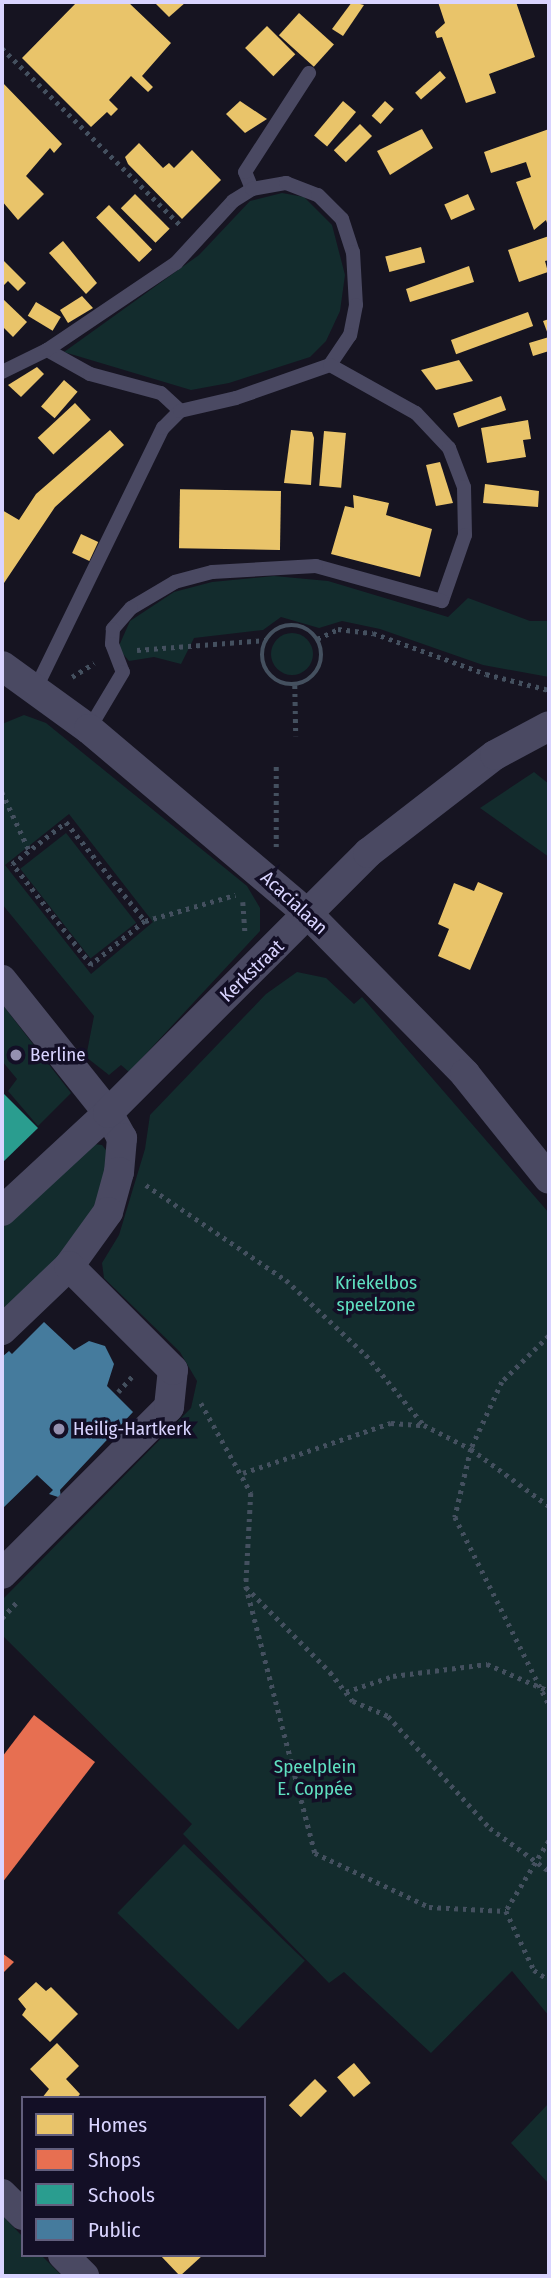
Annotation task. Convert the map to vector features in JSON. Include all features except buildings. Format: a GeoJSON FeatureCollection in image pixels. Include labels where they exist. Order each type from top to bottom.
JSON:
{"type":"FeatureCollection","features":[{"type":"Feature","properties":{"kind":"street","name":"Acacialaan"},"geometry":{"type":"LineString","coordinates":[[15,683],[89,729],[309,915],[464,1073],[549,1180]]}},
{"type":"Feature","properties":{"kind":"street","name":"Kerkstraat"},"geometry":{"type":"LineString","coordinates":[[2,1211],[108,1113],[309,915],[368,853],[431,800],[495,755],[549,726]]}},
{"type":"Feature","properties":{"kind":"street"},"geometry":{"type":"LineString","coordinates":[[2,980],[108,1113],[122,1138],[119,1172],[108,1212],[69,1266],[2,1331]]}},
{"type":"Feature","properties":{"kind":"street"},"geometry":{"type":"LineString","coordinates":[[2,1574],[169,1407],[173,1370],[69,1266]]}},
{"type":"Feature","properties":{"kind":"street"},"geometry":{"type":"LineString","coordinates":[[2,2194],[21,2213]]}},
{"type":"Feature","properties":{"kind":"street"},"geometry":{"type":"LineString","coordinates":[[65,2257],[84,2276]]}},
{"type":"Feature","properties":{"kind":"lane"},"geometry":{"type":"LineString","coordinates":[[251,189],[245,172],[309,73]]}},
{"type":"Feature","properties":{"kind":"lane"},"geometry":{"type":"LineString","coordinates":[[2,372],[47,349],[165,271],[197,242],[233,201],[251,189],[286,183],[318,195],[342,219],[353,253],[356,305],[350,335],[330,365],[259,391],[180,411],[163,428],[15,683]]}},
{"type":"Feature","properties":{"kind":"lane"},"geometry":{"type":"LineString","coordinates":[[47,349],[90,374],[161,393],[180,411]]}},
{"type":"Feature","properties":{"kind":"lane"},"geometry":{"type":"LineString","coordinates":[[89,729],[123,672],[112,644],[113,629],[131,608],[175,582],[212,572],[316,566],[442,601],[465,535],[464,487],[449,448],[416,413],[330,365]]}},
{"type":"Feature","properties":{"kind":"path"},"geometry":{"type":"LineString","coordinates":[[2,48],[197,242]]}},
{"type":"Feature","properties":{"kind":"path"},"geometry":{"type":"LineString","coordinates":[[291,625],[317,639],[319,668],[295,685],[275,680],[268,673],[262,655],[266,640],[281,627],[291,625]]}},
{"type":"Feature","properties":{"kind":"path"},"geometry":{"type":"LineString","coordinates":[[317,639],[338,629],[373,633],[486,674],[549,690]]}},
{"type":"Feature","properties":{"kind":"path"},"geometry":{"type":"LineString","coordinates":[[126,653],[147,646],[266,640]]}},
{"type":"Feature","properties":{"kind":"path"},"geometry":{"type":"LineString","coordinates":[[69,678],[99,661]]}},
{"type":"Feature","properties":{"kind":"path"},"geometry":{"type":"LineString","coordinates":[[295,685],[296,736]]}},
{"type":"Feature","properties":{"kind":"path"},"geometry":{"type":"LineString","coordinates":[[270,856],[276,848],[276,764]]}},
{"type":"Feature","properties":{"kind":"path"},"geometry":{"type":"LineString","coordinates":[[2,792],[29,850]]}},
{"type":"Feature","properties":{"kind":"path"},"geometry":{"type":"LineString","coordinates":[[145,921],[66,822],[12,864],[91,965],[145,921],[242,892],[246,940]]}},
{"type":"Feature","properties":{"kind":"path"},"geometry":{"type":"LineString","coordinates":[[133,1178],[178,1203],[286,1280],[366,1354],[424,1425]]}},
{"type":"Feature","properties":{"kind":"path"},"geometry":{"type":"LineString","coordinates":[[549,1336],[502,1382],[471,1449],[454,1517],[547,1690],[549,1705]]}},
{"type":"Feature","properties":{"kind":"path"},"geometry":{"type":"LineString","coordinates":[[173,1370],[202,1404],[243,1473],[251,1493],[246,1586],[315,1853],[429,1907],[506,1911]]}},
{"type":"Feature","properties":{"kind":"path"},"geometry":{"type":"LineString","coordinates":[[243,1473],[391,1423],[424,1425],[471,1449],[549,1506]]}},
{"type":"Feature","properties":{"kind":"path"},"geometry":{"type":"LineString","coordinates":[[246,1586],[354,1701],[388,1716],[490,1828],[549,1871]]}},
{"type":"Feature","properties":{"kind":"path"},"geometry":{"type":"LineString","coordinates":[[346,1692],[393,1676],[487,1664],[547,1690]]}},
{"type":"Feature","properties":{"kind":"path"},"geometry":{"type":"LineString","coordinates":[[506,1911],[549,1841]]}},
{"type":"Feature","properties":{"kind":"path"},"geometry":{"type":"LineString","coordinates":[[506,1911],[534,1970],[549,1980]]}},
{"type":"Feature","properties":{"kind":"green space"},"geometry":{"type":"Polygon","coordinates":[[[282,193],[304,197],[332,225],[345,275],[340,311],[326,341],[310,357],[229,383],[191,390],[64,352],[199,255],[250,201],[282,193]]]}},
{"type":"Feature","properties":{"kind":"green space"},"geometry":{"type":"Polygon","coordinates":[[[274,576],[328,581],[448,617],[468,598],[530,621],[549,621],[549,677],[483,665],[380,629],[342,621],[319,628],[281,617],[263,630],[194,638],[181,664],[154,657],[129,661],[118,648],[130,621],[174,592],[212,582],[274,576]]]}},
{"type":"Feature","properties":{"kind":"green space"},"geometry":{"type":"Polygon","coordinates":[[[292,633],[307,639],[313,654],[307,669],[292,675],[277,669],[271,654],[277,639],[292,633]]]}},
{"type":"Feature","properties":{"kind":"green space"},"geometry":{"type":"Polygon","coordinates":[[[24,715],[46,723],[247,886],[260,908],[260,931],[129,1072],[121,1065],[109,1075],[86,1057],[94,1016],[2,904],[2,724],[24,715]],[[69,814],[5,865],[91,974],[153,922],[69,814]]]}},
{"type":"Feature","properties":{"kind":"green space"},"geometry":{"type":"Polygon","coordinates":[[[534,772],[549,784],[549,857],[480,808],[534,772]]]}},
{"type":"Feature","properties":{"kind":"green space"},"geometry":{"type":"Polygon","coordinates":[[[66,833],[136,923],[90,959],[20,869],[66,833]]]}},
{"type":"Feature","properties":{"kind":"green space","name":"Kriekelbos speelzone"},"geometry":{"type":"Polygon","coordinates":[[[297,972],[326,978],[354,1004],[362,997],[549,1213],[549,2016],[512,1971],[431,2053],[344,1972],[329,1983],[183,1834],[192,1824],[2,1635],[2,1600],[191,1408],[197,1381],[180,1352],[104,1278],[102,1263],[119,1235],[145,1149],[150,1115],[266,994],[297,972]]]}},
{"type":"Feature","properties":{"kind":"green space"},"geometry":{"type":"Polygon","coordinates":[[[2,1004],[71,1093],[38,1126],[8,1091],[17,1079],[2,1061],[2,1004]]]}},
{"type":"Feature","properties":{"kind":"green space"},"geometry":{"type":"Polygon","coordinates":[[[94,1144],[102,1145],[110,1155],[97,1204],[73,1244],[2,1313],[2,1228],[84,1148],[94,1144]]]}},
{"type":"Feature","properties":{"kind":"green space"},"geometry":{"type":"Polygon","coordinates":[[[184,1844],[305,1961],[238,2030],[117,1913],[184,1844]]]}},
{"type":"Feature","properties":{"kind":"green space"},"geometry":{"type":"Polygon","coordinates":[[[549,2103],[549,2184],[511,2143],[549,2103]]]}},
{"type":"Feature","properties":{"kind":"green space"},"geometry":{"type":"Polygon","coordinates":[[[2,2215],[21,2235],[21,2257],[43,2257],[62,2276],[2,2276],[2,2215]]]}},
{"type":"Feature","properties":{"kind":"place","name":"Berline"},"geometry":{"type":"Point","coordinates":[16,1055]}},
{"type":"Feature","properties":{"kind":"place","name":"Heilig-Hartkerk"},"geometry":{"type":"Point","coordinates":[59,1429]}},
{"type":"Feature","properties":{"kind":"park label","name":"Speelplein E. Coppée"},"geometry":{"type":"Point","coordinates":[315,1778]}}]}
